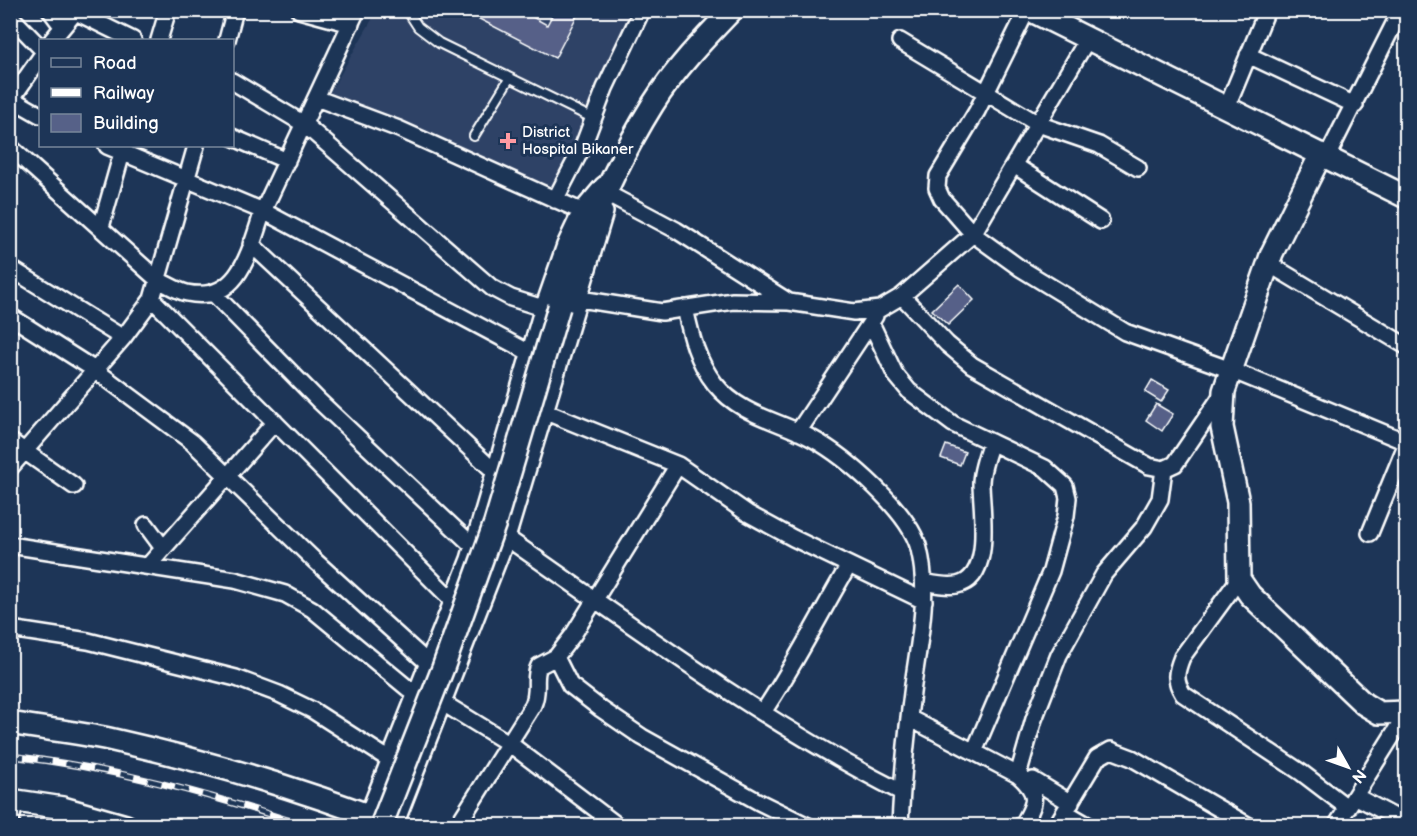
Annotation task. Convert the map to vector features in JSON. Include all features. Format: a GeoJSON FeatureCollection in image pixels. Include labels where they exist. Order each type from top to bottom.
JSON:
{"type":"FeatureCollection","features":[{"type":"Feature","properties":{"kind":"street"},"geometry":{"type":"LineString","coordinates":[[50,10],[62,26]]}},
{"type":"Feature","properties":{"kind":"street"},"geometry":{"type":"LineString","coordinates":[[159,39],[168,10]]}},
{"type":"Feature","properties":{"kind":"street"},"geometry":{"type":"LineString","coordinates":[[227,39],[236,10]]}},
{"type":"Feature","properties":{"kind":"street"},"geometry":{"type":"LineString","coordinates":[[10,147],[158,280],[187,293],[214,294],[231,282],[243,269],[263,211],[354,17],[299,10]]}},
{"type":"Feature","properties":{"kind":"street"},"geometry":{"type":"LineString","coordinates":[[555,200],[583,147],[592,118],[642,10]]}},
{"type":"Feature","properties":{"kind":"street"},"geometry":{"type":"LineString","coordinates":[[385,822],[390,760],[473,546],[530,353],[617,168],[653,103],[692,52],[732,10]]}},
{"type":"Feature","properties":{"kind":"street"},"geometry":{"type":"LineString","coordinates":[[1370,533],[1407,444],[1231,370],[1125,332],[1020,268],[973,234],[942,199],[937,188],[938,176],[986,94],[1029,10],[1407,196]]}},
{"type":"Feature","properties":{"kind":"street"},"geometry":{"type":"LineString","coordinates":[[1227,107],[1267,10]]}},
{"type":"Feature","properties":{"kind":"street"},"geometry":{"type":"LineString","coordinates":[[1336,825],[1407,713],[1378,712],[1364,704],[1250,595],[1239,579],[1238,502],[1222,428],[1224,392],[1269,264],[1324,155],[1355,105],[1401,10]]}},
{"type":"Feature","properties":{"kind":"street"},"geometry":{"type":"LineString","coordinates":[[53,39],[76,11],[131,39]]}},
{"type":"Feature","properties":{"kind":"street"},"geometry":{"type":"LineString","coordinates":[[10,16],[39,46]]}},
{"type":"Feature","properties":{"kind":"street"},"geometry":{"type":"LineString","coordinates":[[580,298],[646,311],[733,301],[789,302],[854,312],[880,309],[902,296],[973,234],[1087,40]]}},
{"type":"Feature","properties":{"kind":"street"},"geometry":{"type":"LineString","coordinates":[[900,41],[1038,124],[1099,145],[1138,168]]}},
{"type":"Feature","properties":{"kind":"street"},"geometry":{"type":"LineString","coordinates":[[1248,55],[1355,105]]}},
{"type":"Feature","properties":{"kind":"street"},"geometry":{"type":"LineString","coordinates":[[39,59],[12,92],[39,114]]}},
{"type":"Feature","properties":{"kind":"street"},"geometry":{"type":"LineString","coordinates":[[234,82],[278,106],[304,124],[492,288],[511,298],[551,307]]}},
{"type":"Feature","properties":{"kind":"street"},"geometry":{"type":"LineString","coordinates":[[316,98],[399,129],[581,211]]}},
{"type":"Feature","properties":{"kind":"street"},"geometry":{"type":"LineString","coordinates":[[234,138],[287,161]]}},
{"type":"Feature","properties":{"kind":"street"},"geometry":{"type":"LineString","coordinates":[[10,468],[123,338],[152,299],[196,147]]}},
{"type":"Feature","properties":{"kind":"street"},"geometry":{"type":"LineString","coordinates":[[101,227],[123,148],[263,211],[530,353]]}},
{"type":"Feature","properties":{"kind":"street"},"geometry":{"type":"LineString","coordinates":[[1014,165],[1101,221]]}},
{"type":"Feature","properties":{"kind":"street"},"geometry":{"type":"LineString","coordinates":[[385,822],[443,702],[507,538],[617,168]]}},
{"type":"Feature","properties":{"kind":"street"},"geometry":{"type":"LineString","coordinates":[[385,822],[444,668],[495,523],[565,244],[581,211],[617,168]]}},
{"type":"Feature","properties":{"kind":"street"},"geometry":{"type":"LineString","coordinates":[[610,195],[676,230],[789,302]]}},
{"type":"Feature","properties":{"kind":"street"},"geometry":{"type":"LineString","coordinates":[[251,244],[495,472]]}},
{"type":"Feature","properties":{"kind":"street"},"geometry":{"type":"LineString","coordinates":[[1269,264],[1407,346]]}},
{"type":"Feature","properties":{"kind":"street"},"geometry":{"type":"LineString","coordinates":[[10,268],[123,338]]}},
{"type":"Feature","properties":{"kind":"street"},"geometry":{"type":"LineString","coordinates":[[214,294],[318,400],[473,546]]}},
{"type":"Feature","properties":{"kind":"street"},"geometry":{"type":"LineString","coordinates":[[902,296],[947,344],[972,365],[1136,459],[1164,469],[1175,464],[1224,392]]}},
{"type":"Feature","properties":{"kind":"street"},"geometry":{"type":"LineString","coordinates":[[152,299],[453,601]]}},
{"type":"Feature","properties":{"kind":"street"},"geometry":{"type":"LineString","coordinates":[[685,308],[693,345],[701,363],[716,385],[742,408],[814,439],[849,464],[868,480],[901,517],[918,546],[924,582],[924,601],[901,792],[900,825]]}},
{"type":"Feature","properties":{"kind":"street"},"geometry":{"type":"LineString","coordinates":[[798,432],[880,309]]}},
{"type":"Feature","properties":{"kind":"street"},"geometry":{"type":"LineString","coordinates":[[10,316],[95,370],[192,442],[314,560],[429,664]]}},
{"type":"Feature","properties":{"kind":"street"},"geometry":{"type":"LineString","coordinates":[[871,323],[895,374],[909,391],[953,424],[1045,468],[1065,486],[1068,498],[1064,526],[1051,571],[974,752]]}},
{"type":"Feature","properties":{"kind":"street"},"geometry":{"type":"LineString","coordinates":[[546,412],[678,465],[747,513],[924,601]]}},
{"type":"Feature","properties":{"kind":"street"},"geometry":{"type":"LineString","coordinates":[[148,566],[275,422]]}},
{"type":"Feature","properties":{"kind":"street"},"geometry":{"type":"LineString","coordinates":[[10,441],[74,486]]}},
{"type":"Feature","properties":{"kind":"street"},"geometry":{"type":"LineString","coordinates":[[924,582],[958,585],[966,581],[975,570],[981,554],[983,535],[981,480],[991,442]]}},
{"type":"Feature","properties":{"kind":"street"},"geometry":{"type":"LineString","coordinates":[[457,825],[510,744],[538,695],[536,677],[539,666],[556,657],[678,465]]}},
{"type":"Feature","properties":{"kind":"street"},"geometry":{"type":"LineString","coordinates":[[1018,775],[1034,719],[1059,655],[1104,574],[1144,528],[1160,499],[1164,469]]}},
{"type":"Feature","properties":{"kind":"street"},"geometry":{"type":"LineString","coordinates":[[146,525],[163,548]]}},
{"type":"Feature","properties":{"kind":"street"},"geometry":{"type":"LineString","coordinates":[[507,538],[707,677],[865,774],[901,792]]}},
{"type":"Feature","properties":{"kind":"street"},"geometry":{"type":"LineString","coordinates":[[10,545],[235,580],[285,594],[312,609],[416,695]]}},
{"type":"Feature","properties":{"kind":"street"},"geometry":{"type":"LineString","coordinates":[[763,712],[792,669],[812,627],[849,565]]}},
{"type":"Feature","properties":{"kind":"street"},"geometry":{"type":"LineString","coordinates":[[1239,579],[1182,657],[1177,670],[1176,683],[1183,694],[1302,773],[1352,802],[1407,823]]}},
{"type":"Feature","properties":{"kind":"street"},"geometry":{"type":"LineString","coordinates":[[10,629],[88,641],[258,686],[312,710],[390,760]]}},
{"type":"Feature","properties":{"kind":"street"},"geometry":{"type":"LineString","coordinates":[[556,657],[570,685],[609,714],[691,764],[808,825]]}},
{"type":"Feature","properties":{"kind":"street"},"geometry":{"type":"LineString","coordinates":[[443,702],[510,744],[618,825]]}},
{"type":"Feature","properties":{"kind":"street"},"geometry":{"type":"LineString","coordinates":[[909,718],[1018,775],[1030,785],[1034,796],[1033,808],[1022,825]]}},
{"type":"Feature","properties":{"kind":"street"},"geometry":{"type":"LineString","coordinates":[[10,723],[108,739],[177,756],[271,782],[385,822]]}},
{"type":"Feature","properties":{"kind":"street"},"geometry":{"type":"LineString","coordinates":[[1056,825],[1097,758],[1111,750],[1132,758],[1248,825]]}},
{"type":"Feature","properties":{"kind":"street"},"geometry":{"type":"LineString","coordinates":[[1034,780],[1089,825]]}},
{"type":"Feature","properties":{"kind":"street"},"geometry":{"type":"LineString","coordinates":[[10,823],[13,801],[63,808],[120,825]]}},
{"type":"Feature","properties":{"kind":"lane"},"geometry":{"type":"LineString","coordinates":[[407,10],[418,27],[429,37],[509,79],[592,118]]}},
{"type":"Feature","properties":{"kind":"lane"},"geometry":{"type":"LineString","coordinates":[[474,136],[509,79]]}},
{"type":"Feature","properties":{"kind":"shaded area","name":"District Hospital Bikaner"},"geometry":{"type":"Polygon","coordinates":[[[377,11],[638,11],[553,187],[329,94],[377,11]]]}},
{"type":"Feature","properties":{"kind":"building"},"geometry":{"type":"Polygon","coordinates":[[[462,10],[520,10],[547,25],[555,10],[580,10],[555,58],[462,10]]]}},
{"type":"Feature","properties":{"kind":"building"},"geometry":{"type":"Polygon","coordinates":[[[959,284],[974,300],[948,325],[932,310],[959,284]]]}},
{"type":"Feature","properties":{"kind":"building"},"geometry":{"type":"Polygon","coordinates":[[[1152,380],[1169,390],[1161,402],[1145,392],[1152,380]]]}},
{"type":"Feature","properties":{"kind":"building"},"geometry":{"type":"Polygon","coordinates":[[[1156,404],[1173,414],[1162,431],[1146,420],[1156,404]]]}},
{"type":"Feature","properties":{"kind":"building"},"geometry":{"type":"Polygon","coordinates":[[[946,445],[965,452],[960,465],[941,458],[946,445]]]}},
{"type":"Feature","properties":{"kind":"railway"},"geometry":{"type":"LineString","coordinates":[[10,756],[86,767],[160,783],[306,826]]}},
{"type":"Feature","properties":{"kind":"place","name":"District Hospital Bikaner"},"geometry":{"type":"Point","coordinates":[508,141]}}]}
